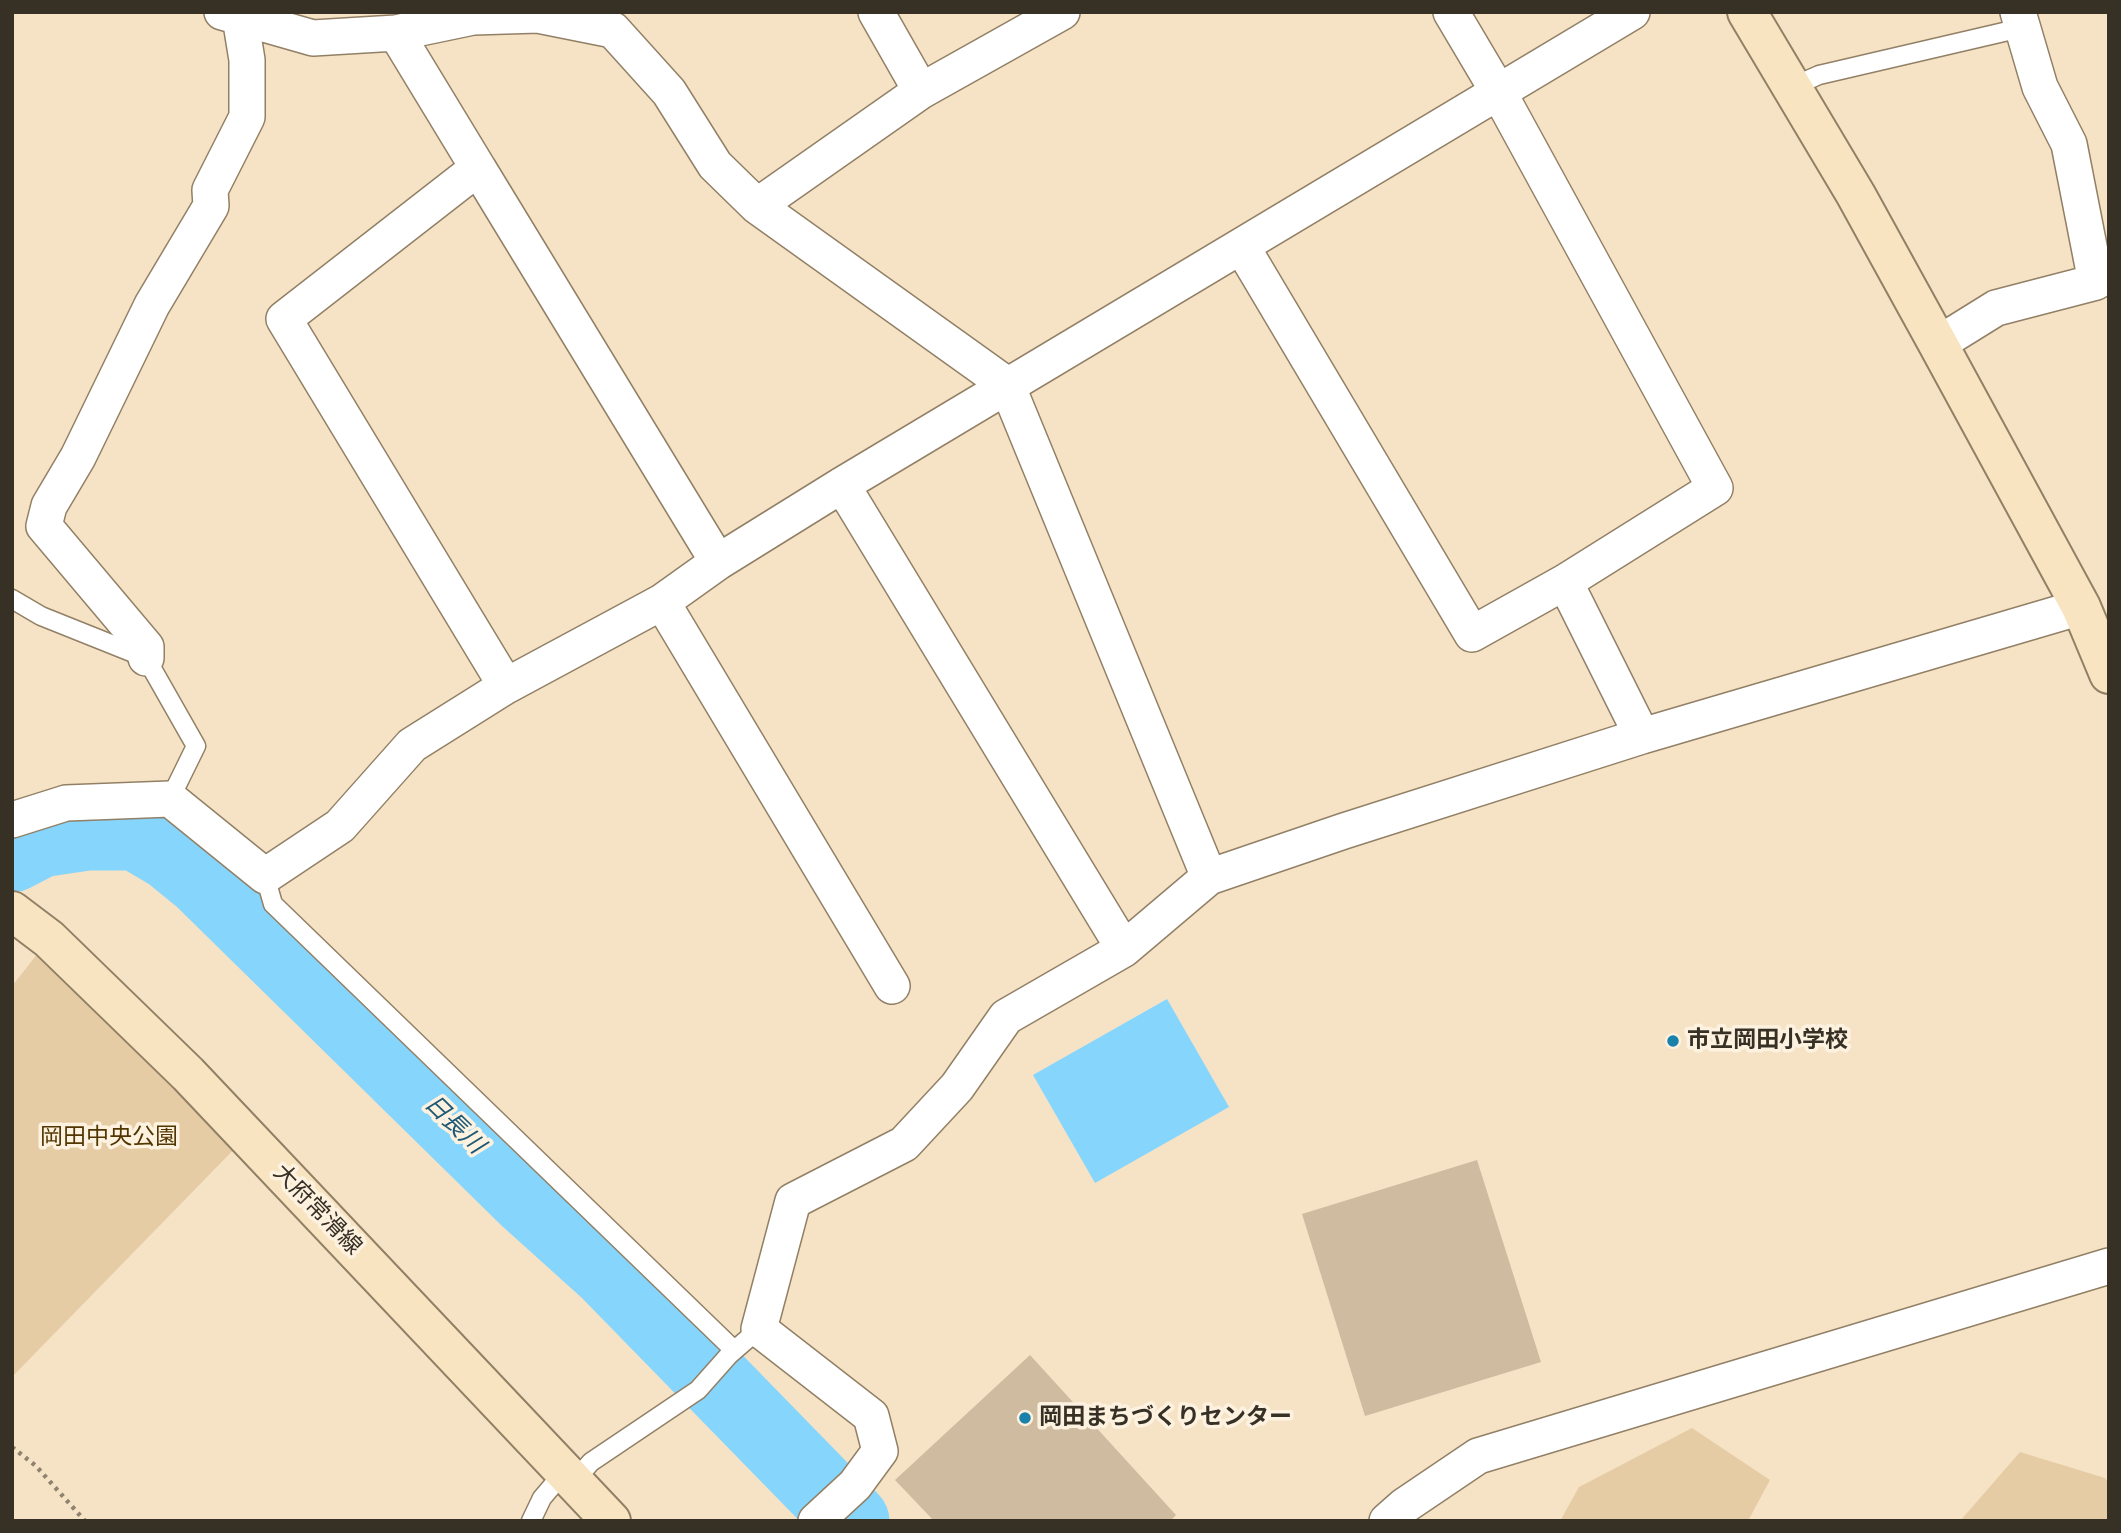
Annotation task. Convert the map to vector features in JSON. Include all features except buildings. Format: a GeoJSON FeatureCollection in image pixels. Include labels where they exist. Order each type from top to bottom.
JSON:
{"type":"FeatureCollection","features":[{"type":"Feature","properties":{"kind":"main road"},"geometry":{"type":"LineString","coordinates":[[1747,12],[1856,195],[1938,344],[2081,607],[2109,674]]}},
{"type":"Feature","properties":{"kind":"main road","name":"大府常滑線"},"geometry":{"type":"LineString","coordinates":[[12,911],[49,939],[188,1074],[611,1521]]}},
{"type":"Feature","properties":{"kind":"street"},"geometry":{"type":"LineString","coordinates":[[876,12],[921,91]]}},
{"type":"Feature","properties":{"kind":"street"},"geometry":{"type":"LineString","coordinates":[[757,206],[921,91],[1062,12]]}},
{"type":"Feature","properties":{"kind":"street"},"geometry":{"type":"LineString","coordinates":[[1242,247],[1472,634],[1565,582],[1716,488],[1499,93],[1451,12]]}},
{"type":"Feature","properties":{"kind":"street"},"geometry":{"type":"LineString","coordinates":[[12,820],[66,803],[170,799],[265,876],[340,826],[412,745],[506,686],[662,602],[718,562],[842,485],[1632,12]]}},
{"type":"Feature","properties":{"kind":"street"},"geometry":{"type":"LineString","coordinates":[[231,14],[313,38],[396,33],[472,16],[538,15],[614,30],[669,92],[715,165],[757,206],[1007,385],[1209,877]]}},
{"type":"Feature","properties":{"kind":"street"},"geometry":{"type":"LineString","coordinates":[[146,658],[146,647],[44,526],[49,506],[78,457],[152,305],[211,206],[210,190],[247,117],[247,60],[231,14]]}},
{"type":"Feature","properties":{"kind":"street"},"geometry":{"type":"LineString","coordinates":[[1938,344],[1996,308],[2096,282],[2099,248],[2069,144],[2040,87],[2020,20]]}},
{"type":"Feature","properties":{"kind":"street"},"geometry":{"type":"LineString","coordinates":[[396,33],[718,562]]}},
{"type":"Feature","properties":{"kind":"street"},"geometry":{"type":"LineString","coordinates":[[478,168],[284,319],[506,686]]}},
{"type":"Feature","properties":{"kind":"street"},"geometry":{"type":"LineString","coordinates":[[842,485],[1124,949]]}},
{"type":"Feature","properties":{"kind":"street"},"geometry":{"type":"LineString","coordinates":[[1565,582],[1642,736]]}},
{"type":"Feature","properties":{"kind":"street"},"geometry":{"type":"LineString","coordinates":[[662,602],[892,986]]}},
{"type":"Feature","properties":{"kind":"street"},"geometry":{"type":"LineString","coordinates":[[818,1519],[855,1485],[880,1451],[871,1416],[740,1345],[793,1201],[904,1144],[957,1087],[1006,1017],[1124,949],[1209,877],[1642,736],[2081,607]]}},
{"type":"Feature","properties":{"kind":"street"},"geometry":{"type":"LineString","coordinates":[[1387,1521],[1404,1506],[1478,1456],[2109,1266]]}},
{"type":"Feature","properties":{"kind":"lane"},"geometry":{"type":"LineString","coordinates":[[1792,88],[1819,75],[2020,20]]}},
{"type":"Feature","properties":{"kind":"lane"},"geometry":{"type":"LineString","coordinates":[[12,599],[41,616],[146,658],[196,746],[170,799]]}},
{"type":"Feature","properties":{"kind":"lane"},"geometry":{"type":"LineString","coordinates":[[265,876],[273,904],[740,1345],[698,1390],[570,1476],[542,1498],[531,1521]]}},
{"type":"Feature","properties":{"kind":"path"},"geometry":{"type":"LineString","coordinates":[[12,1447],[36,1466],[85,1521]]}},
{"type":"Feature","properties":{"kind":"green space","name":"岡田中央公園"},"geometry":{"type":"Polygon","coordinates":[[[49,939],[247,1136],[12,1377],[12,986],[49,939]]]}},
{"type":"Feature","properties":{"kind":"green space"},"geometry":{"type":"Polygon","coordinates":[[[1692,1428],[1770,1480],[1748,1521],[1560,1521],[1579,1487],[1692,1428]]]}},
{"type":"Feature","properties":{"kind":"green space"},"geometry":{"type":"Polygon","coordinates":[[[2020,1452],[2105,1478],[2109,1483],[2109,1521],[1960,1521],[2020,1452]]]}},
{"type":"Feature","properties":{"kind":"water"},"geometry":{"type":"Polygon","coordinates":[[[1167,999],[1229,1107],[1095,1183],[1033,1075],[1167,999]]]}},
{"type":"Feature","properties":{"kind":"waterway","name":"日長川"},"geometry":{"type":"LineString","coordinates":[[12,855],[41,840],[88,833],[136,833],[170,853],[202,879],[528,1199],[609,1272],[852,1521]]}},
{"type":"Feature","properties":{"kind":"place","name":"市立岡田小学校"},"geometry":{"type":"Point","coordinates":[1673,1041]}},
{"type":"Feature","properties":{"kind":"place","name":"岡田まちづくりセンター"},"geometry":{"type":"Point","coordinates":[1025,1418]}}]}
